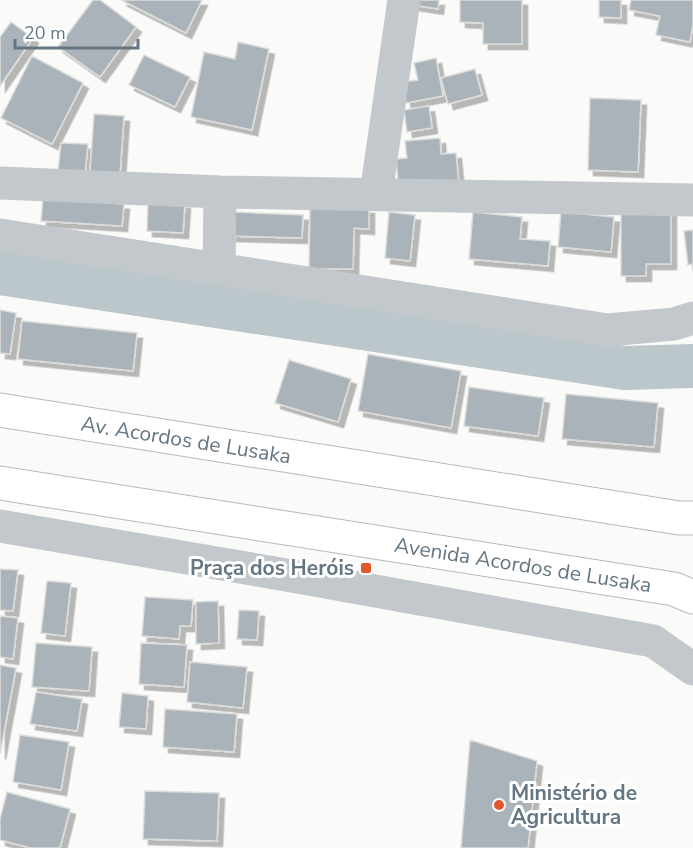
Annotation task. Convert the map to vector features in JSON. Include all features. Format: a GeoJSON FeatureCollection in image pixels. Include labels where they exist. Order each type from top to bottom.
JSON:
{"type":"FeatureCollection","features":[{"type":"Feature","properties":{"kind":"main road","name":"Av. Acordos de Lusaka"},"geometry":{"type":"LineString","coordinates":[[0,410],[667,516],[693,518]]}},
{"type":"Feature","properties":{"kind":"main road","name":"Avenida Acordos de Lusaka"},"geometry":{"type":"LineString","coordinates":[[0,483],[674,590],[693,597]]}},
{"type":"Feature","properties":{"kind":"street"},"geometry":{"type":"LineString","coordinates":[[376,194],[404,0]]}},
{"type":"Feature","properties":{"kind":"street"},"geometry":{"type":"LineString","coordinates":[[0,183],[220,192],[693,200]]}},
{"type":"Feature","properties":{"kind":"street"},"geometry":{"type":"LineString","coordinates":[[219,268],[220,192]]}},
{"type":"Feature","properties":{"kind":"street"},"geometry":{"type":"LineString","coordinates":[[0,235],[608,330],[674,324],[693,318]]}},
{"type":"Feature","properties":{"kind":"street"},"geometry":{"type":"LineString","coordinates":[[0,526],[653,642],[693,669]]}},
{"type":"Feature","properties":{"kind":"building"},"geometry":{"type":"Polygon","coordinates":[[[93,0],[100,0],[136,27],[100,77],[58,47],[93,0]]]}},
{"type":"Feature","properties":{"kind":"building"},"geometry":{"type":"Polygon","coordinates":[[[121,0],[202,0],[186,33],[121,0]]]}},
{"type":"Feature","properties":{"kind":"building"},"geometry":{"type":"Polygon","coordinates":[[[413,0],[439,0],[438,9],[413,5],[413,0]]]}},
{"type":"Feature","properties":{"kind":"building"},"geometry":{"type":"Polygon","coordinates":[[[460,0],[522,0],[522,44],[483,44],[483,23],[460,22],[460,0]]]}},
{"type":"Feature","properties":{"kind":"building"},"geometry":{"type":"Polygon","coordinates":[[[599,0],[621,0],[621,18],[599,17],[599,0]]]}},
{"type":"Feature","properties":{"kind":"building"},"geometry":{"type":"Polygon","coordinates":[[[631,0],[693,0],[690,42],[656,35],[660,16],[629,10],[631,0]]]}},
{"type":"Feature","properties":{"kind":"building"},"geometry":{"type":"Polygon","coordinates":[[[11,22],[33,38],[0,86],[0,37],[11,22]]]}},
{"type":"Feature","properties":{"kind":"building"},"geometry":{"type":"Polygon","coordinates":[[[238,42],[269,49],[252,130],[191,117],[204,52],[235,59],[238,42]]]}},
{"type":"Feature","properties":{"kind":"building"},"geometry":{"type":"Polygon","coordinates":[[[144,55],[190,77],[175,107],[129,85],[144,55]]]}},
{"type":"Feature","properties":{"kind":"building"},"geometry":{"type":"Polygon","coordinates":[[[32,56],[83,83],[52,144],[1,118],[32,56]]]}},
{"type":"Feature","properties":{"kind":"building"},"geometry":{"type":"Polygon","coordinates":[[[436,58],[443,96],[406,103],[402,82],[418,80],[414,63],[436,58]]]}},
{"type":"Feature","properties":{"kind":"building"},"geometry":{"type":"Polygon","coordinates":[[[475,69],[482,95],[448,104],[441,78],[475,69]]]}},
{"type":"Feature","properties":{"kind":"building"},"geometry":{"type":"Polygon","coordinates":[[[590,98],[641,100],[638,172],[588,170],[590,98]]]}},
{"type":"Feature","properties":{"kind":"building"},"geometry":{"type":"Polygon","coordinates":[[[429,106],[432,128],[407,132],[404,110],[429,106]]]}},
{"type":"Feature","properties":{"kind":"building"},"geometry":{"type":"Polygon","coordinates":[[[94,114],[124,116],[120,174],[90,172],[94,114]]]}},
{"type":"Feature","properties":{"kind":"building"},"geometry":{"type":"Polygon","coordinates":[[[440,138],[441,154],[456,153],[459,185],[399,191],[396,159],[407,158],[405,141],[440,138]]]}},
{"type":"Feature","properties":{"kind":"building"},"geometry":{"type":"Polygon","coordinates":[[[61,143],[88,144],[85,173],[58,171],[61,143]]]}},
{"type":"Feature","properties":{"kind":"building"},"geometry":{"type":"Polygon","coordinates":[[[43,198],[124,204],[122,226],[41,221],[43,198]]]}},
{"type":"Feature","properties":{"kind":"building"},"geometry":{"type":"Polygon","coordinates":[[[148,202],[185,203],[183,233],[147,231],[148,202]]]}},
{"type":"Feature","properties":{"kind":"building"},"geometry":{"type":"Polygon","coordinates":[[[310,207],[369,208],[369,229],[354,228],[353,269],[309,269],[310,207]]]}},
{"type":"Feature","properties":{"kind":"building"},"geometry":{"type":"Polygon","coordinates":[[[621,209],[671,209],[671,264],[646,264],[646,276],[621,276],[621,209]]]}},
{"type":"Feature","properties":{"kind":"building"},"geometry":{"type":"Polygon","coordinates":[[[232,212],[303,215],[302,238],[231,236],[232,212]]]}},
{"type":"Feature","properties":{"kind":"building"},"geometry":{"type":"Polygon","coordinates":[[[389,212],[415,215],[410,261],[385,258],[389,212]]]}},
{"type":"Feature","properties":{"kind":"building"},"geometry":{"type":"Polygon","coordinates":[[[473,212],[522,217],[520,239],[550,241],[548,266],[469,259],[473,212]]]}},
{"type":"Feature","properties":{"kind":"building"},"geometry":{"type":"Polygon","coordinates":[[[561,212],[614,217],[611,252],[558,247],[561,212]]]}},
{"type":"Feature","properties":{"kind":"building"},"geometry":{"type":"Polygon","coordinates":[[[693,230],[693,264],[688,265],[684,231],[693,230]]]}},
{"type":"Feature","properties":{"kind":"building"},"geometry":{"type":"Polygon","coordinates":[[[0,310],[16,313],[10,354],[0,353],[0,310]]]}},
{"type":"Feature","properties":{"kind":"building"},"geometry":{"type":"Polygon","coordinates":[[[22,321],[137,333],[133,371],[18,359],[22,321]]]}},
{"type":"Feature","properties":{"kind":"building"},"geometry":{"type":"Polygon","coordinates":[[[368,354],[461,371],[451,428],[358,411],[368,354]]]}},
{"type":"Feature","properties":{"kind":"building"},"geometry":{"type":"Polygon","coordinates":[[[289,360],[351,379],[338,422],[275,403],[289,360]]]}},
{"type":"Feature","properties":{"kind":"building"},"geometry":{"type":"Polygon","coordinates":[[[469,387],[544,398],[538,436],[464,426],[469,387]]]}},
{"type":"Feature","properties":{"kind":"building"},"geometry":{"type":"Polygon","coordinates":[[[566,394],[658,403],[654,447],[562,439],[566,394]]]}},
{"type":"Feature","properties":{"kind":"building"},"geometry":{"type":"Polygon","coordinates":[[[0,569],[18,570],[13,611],[0,610],[0,569]]]}},
{"type":"Feature","properties":{"kind":"building"},"geometry":{"type":"Polygon","coordinates":[[[47,581],[71,583],[65,636],[41,633],[47,581]]]}},
{"type":"Feature","properties":{"kind":"building"},"geometry":{"type":"Polygon","coordinates":[[[145,597],[193,600],[191,626],[180,626],[179,639],[142,636],[145,597]]]}},
{"type":"Feature","properties":{"kind":"building"},"geometry":{"type":"Polygon","coordinates":[[[218,601],[219,643],[196,644],[196,602],[218,601]]]}},
{"type":"Feature","properties":{"kind":"building"},"geometry":{"type":"Polygon","coordinates":[[[239,610],[259,611],[257,640],[237,639],[239,610]]]}},
{"type":"Feature","properties":{"kind":"building"},"geometry":{"type":"Polygon","coordinates":[[[0,616],[18,618],[13,659],[0,657],[0,616]]]}},
{"type":"Feature","properties":{"kind":"building"},"geometry":{"type":"Polygon","coordinates":[[[36,643],[92,647],[89,691],[32,687],[36,643]]]}},
{"type":"Feature","properties":{"kind":"building"},"geometry":{"type":"Polygon","coordinates":[[[141,643],[187,645],[184,687],[139,684],[141,643]]]}},
{"type":"Feature","properties":{"kind":"building"},"geometry":{"type":"Polygon","coordinates":[[[190,662],[247,667],[243,708],[187,702],[190,662]]]}},
{"type":"Feature","properties":{"kind":"building"},"geometry":{"type":"Polygon","coordinates":[[[0,665],[16,668],[0,754],[0,665]]]}},
{"type":"Feature","properties":{"kind":"building"},"geometry":{"type":"Polygon","coordinates":[[[36,692],[82,699],[77,731],[30,724],[36,692]]]}},
{"type":"Feature","properties":{"kind":"building"},"geometry":{"type":"Polygon","coordinates":[[[122,693],[148,696],[146,729],[119,727],[122,693]]]}},
{"type":"Feature","properties":{"kind":"building"},"geometry":{"type":"Polygon","coordinates":[[[165,709],[237,714],[234,752],[163,747],[165,709]]]}},
{"type":"Feature","properties":{"kind":"building"},"geometry":{"type":"Polygon","coordinates":[[[20,735],[69,742],[61,790],[13,782],[20,735]]]}},
{"type":"Feature","properties":{"kind":"building","name":"Ministério de Agricultura"},"geometry":{"type":"Polygon","coordinates":[[[470,740],[537,761],[528,848],[461,848],[470,740]]]}},
{"type":"Feature","properties":{"kind":"building"},"geometry":{"type":"Polygon","coordinates":[[[145,791],[219,793],[217,841],[143,839],[145,791]]]}},
{"type":"Feature","properties":{"kind":"building"},"geometry":{"type":"Polygon","coordinates":[[[7,792],[70,809],[60,848],[31,848],[0,840],[0,819],[7,792]]]}},
{"type":"Feature","properties":{"kind":"waterway"},"geometry":{"type":"LineString","coordinates":[[0,272],[625,368],[693,366]]}},
{"type":"Feature","properties":{"kind":"waterway"},"geometry":{"type":"LineString","coordinates":[[0,273],[625,368],[693,366]]}},
{"type":"Feature","properties":{"kind":"place","name":"Praça dos Heróis"},"geometry":{"type":"Point","coordinates":[366,568]}},
{"type":"Feature","properties":{"kind":"place","name":"Ministério de Agricultura"},"geometry":{"type":"Point","coordinates":[499,805]}}]}
